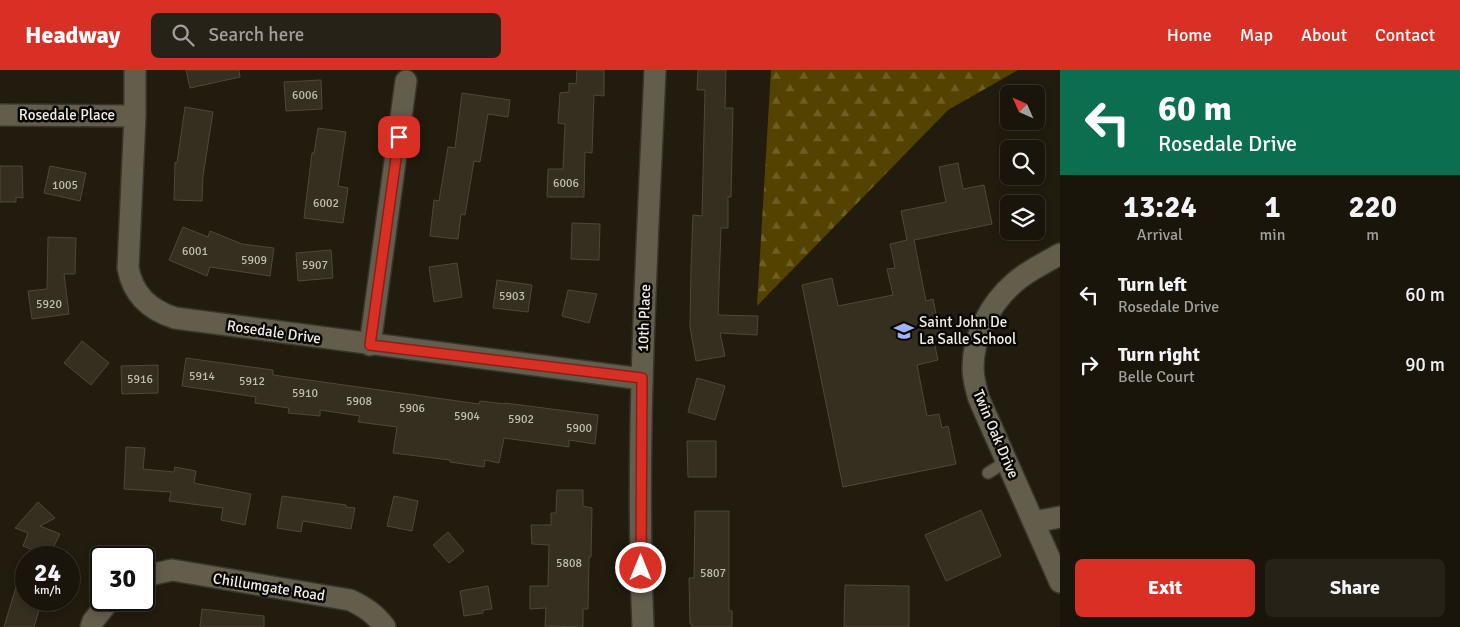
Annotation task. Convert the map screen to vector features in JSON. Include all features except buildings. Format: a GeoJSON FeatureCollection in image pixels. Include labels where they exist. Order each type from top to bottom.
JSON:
{"type":"FeatureCollection","features":[{"type":"Feature","properties":{"kind":"street","name":"Rosedale Drive"},"geometry":{"type":"LineString","coordinates":[[135,70],[135,116],[128,268],[130,279],[136,291],[143,300],[164,315],[370,345],[642,378]]}},
{"type":"Feature","properties":{"kind":"street","name":"10th Place"},"geometry":{"type":"LineString","coordinates":[[642,627],[642,378],[655,70]]}},
{"type":"Feature","properties":{"kind":"street"},"geometry":{"type":"LineString","coordinates":[[370,345],[406,82]]}},
{"type":"Feature","properties":{"kind":"street","name":"Rosedale Place"},"geometry":{"type":"LineString","coordinates":[[0,115],[135,116]]}},
{"type":"Feature","properties":{"kind":"street","name":"Twin Oak Drive"},"geometry":{"type":"LineString","coordinates":[[1060,254],[1014,283],[992,308],[978,338],[973,369],[974,383],[979,398],[1060,582]]}},
{"type":"Feature","properties":{"kind":"street"},"geometry":{"type":"LineString","coordinates":[[1034,522],[1060,517]]}},
{"type":"Feature","properties":{"kind":"street","name":"Chillumgate Road"},"geometry":{"type":"LineString","coordinates":[[155,574],[172,570],[350,600],[378,617],[385,627]]}},
{"type":"Feature","properties":{"kind":"street"},"geometry":{"type":"LineString","coordinates":[[91,627],[93,621],[101,611]]}},
{"type":"Feature","properties":{"kind":"lane"},"geometry":{"type":"LineString","coordinates":[[988,472],[1007,461]]}},
{"type":"Feature","properties":{"kind":"green space"},"geometry":{"type":"Polygon","coordinates":[[[771,70],[1018,70],[948,110],[757,306],[771,70]]]}},
{"type":"Feature","properties":{"kind":"place","name":"Saint John De La Salle School"},"geometry":{"type":"Point","coordinates":[904,331]}},
{"type":"Feature","properties":{"kind":"route"},"geometry":{"type":"LineString","coordinates":[[399,137],[370,345],[642,378],[641,568]]}}]}
